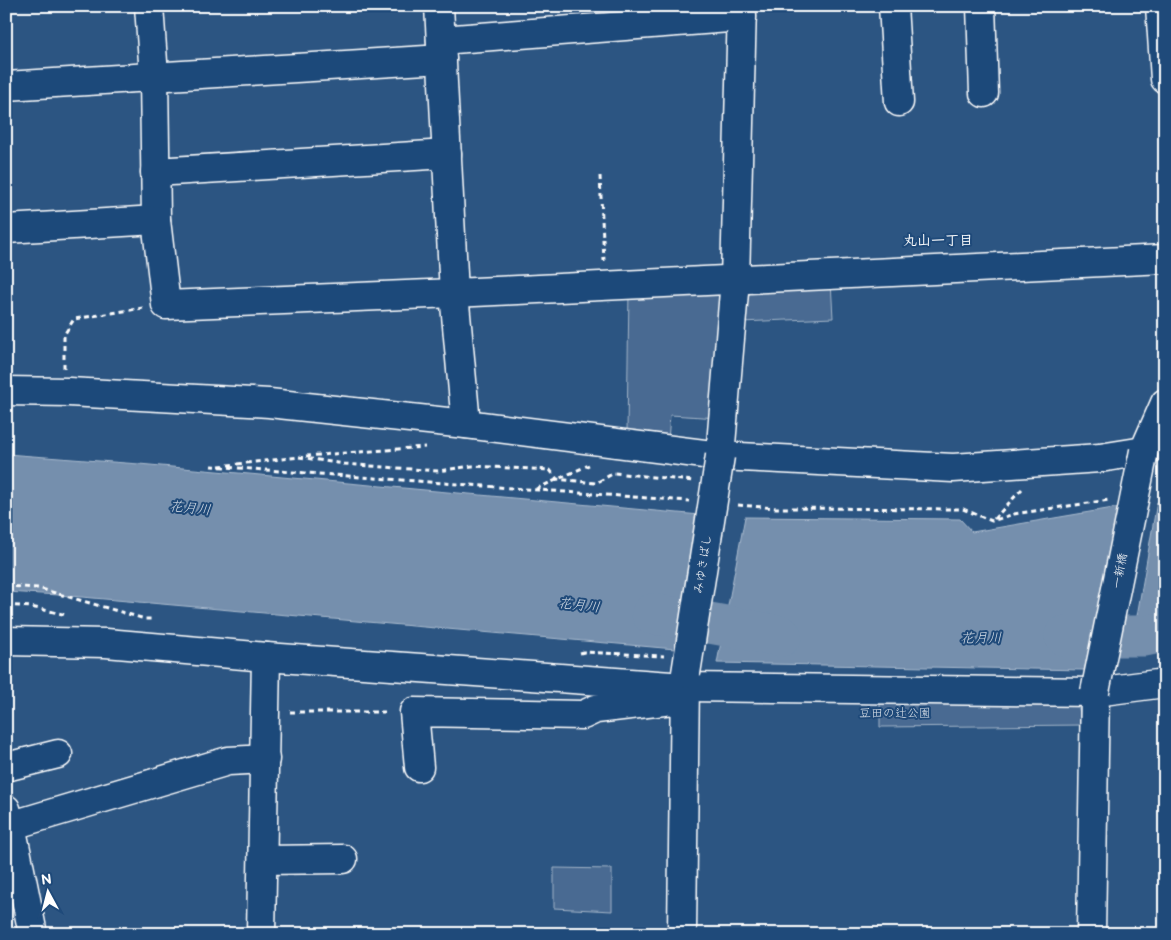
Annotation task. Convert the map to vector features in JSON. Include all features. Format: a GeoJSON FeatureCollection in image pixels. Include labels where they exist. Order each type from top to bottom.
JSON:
{"type":"FeatureCollection","features":[{"type":"Feature","properties":{"kind":"street"},"geometry":{"type":"LineString","coordinates":[[149,6],[154,76],[156,220],[166,305],[1165,259]]}},
{"type":"Feature","properties":{"kind":"street"},"geometry":{"type":"LineString","coordinates":[[439,6],[454,293],[466,424]]}},
{"type":"Feature","properties":{"kind":"street"},"geometry":{"type":"LineString","coordinates":[[893,6],[899,102]]}},
{"type":"Feature","properties":{"kind":"street"},"geometry":{"type":"LineString","coordinates":[[981,6],[984,93]]}},
{"type":"Feature","properties":{"kind":"street"},"geometry":{"type":"LineString","coordinates":[[1160,6],[1165,79]]}},
{"type":"Feature","properties":{"kind":"street"},"geometry":{"type":"LineString","coordinates":[[6,86],[154,76],[441,50],[742,12]]}},
{"type":"Feature","properties":{"kind":"street","name":"みゆきばし"},"geometry":{"type":"LineString","coordinates":[[682,934],[685,686],[720,456],[735,280],[742,12]]}},
{"type":"Feature","properties":{"kind":"street"},"geometry":{"type":"LineString","coordinates":[[155,172],[446,154]]}},
{"type":"Feature","properties":{"kind":"street"},"geometry":{"type":"LineString","coordinates":[[6,229],[156,220]]}},
{"type":"Feature","properties":{"kind":"street"},"geometry":{"type":"LineString","coordinates":[[6,391],[64,392],[269,403],[466,424],[720,456],[953,468],[1100,458],[1154,447]]}},
{"type":"Feature","properties":{"kind":"street","name":"一新橋"},"geometry":{"type":"LineString","coordinates":[[1091,934],[1095,692],[1165,403]]}},
{"type":"Feature","properties":{"kind":"street"},"geometry":{"type":"LineString","coordinates":[[6,641],[106,643],[266,657],[685,686],[1095,692],[1165,683]]}},
{"type":"Feature","properties":{"kind":"street"},"geometry":{"type":"LineString","coordinates":[[261,934],[266,657]]}},
{"type":"Feature","properties":{"kind":"street"},"geometry":{"type":"LineString","coordinates":[[419,767],[414,712],[583,714],[685,686]]}},
{"type":"Feature","properties":{"kind":"street"},"geometry":{"type":"LineString","coordinates":[[6,767],[58,754]]}},
{"type":"Feature","properties":{"kind":"street"},"geometry":{"type":"LineString","coordinates":[[33,934],[8,820],[228,761],[265,759]]}},
{"type":"Feature","properties":{"kind":"street"},"geometry":{"type":"LineString","coordinates":[[263,860],[343,859]]}},
{"type":"Feature","properties":{"kind":"path"},"geometry":{"type":"LineString","coordinates":[[600,176],[605,286]]}},
{"type":"Feature","properties":{"kind":"path"},"geometry":{"type":"LineString","coordinates":[[64,392],[64,335],[74,319],[166,305]]}},
{"type":"Feature","properties":{"kind":"path"},"geometry":{"type":"LineString","coordinates":[[428,446],[211,466],[689,501]]}},
{"type":"Feature","properties":{"kind":"path"},"geometry":{"type":"LineString","coordinates":[[299,457],[344,464],[438,471],[472,466],[550,470],[557,479],[596,483],[614,474],[697,481]]}},
{"type":"Feature","properties":{"kind":"path"},"geometry":{"type":"LineString","coordinates":[[535,489],[592,464]]}},
{"type":"Feature","properties":{"kind":"path"},"geometry":{"type":"LineString","coordinates":[[992,521],[1024,487]]}},
{"type":"Feature","properties":{"kind":"path"},"geometry":{"type":"LineString","coordinates":[[737,505],[776,508],[963,509],[992,521],[1014,514],[1118,498]]}},
{"type":"Feature","properties":{"kind":"path"},"geometry":{"type":"LineString","coordinates":[[6,586],[38,588],[145,619],[155,620]]}},
{"type":"Feature","properties":{"kind":"path"},"geometry":{"type":"LineString","coordinates":[[6,605],[30,607],[69,616]]}},
{"type":"Feature","properties":{"kind":"path"},"geometry":{"type":"LineString","coordinates":[[578,653],[664,656]]}},
{"type":"Feature","properties":{"kind":"path"},"geometry":{"type":"LineString","coordinates":[[266,712],[414,712]]}},
{"type":"Feature","properties":{"kind":"green space"},"geometry":{"type":"Polygon","coordinates":[[[831,282],[833,318],[741,322],[746,285],[831,282]]]}},
{"type":"Feature","properties":{"kind":"green space"},"geometry":{"type":"Polygon","coordinates":[[[730,284],[719,418],[670,415],[668,441],[627,432],[629,290],[730,284]]]}},
{"type":"Feature","properties":{"kind":"green space","name":"豆田の辻公園"},"geometry":{"type":"Polygon","coordinates":[[[880,698],[1078,703],[1082,725],[880,727],[880,698]]]}},
{"type":"Feature","properties":{"kind":"green space"},"geometry":{"type":"Polygon","coordinates":[[[554,868],[612,869],[612,911],[554,908],[554,868]]]}},
{"type":"Feature","properties":{"kind":"water"},"geometry":{"type":"Polygon","coordinates":[[[6,454],[139,464],[700,515],[675,649],[59,595],[6,592],[6,454]]]}},
{"type":"Feature","properties":{"kind":"water"},"geometry":{"type":"Polygon","coordinates":[[[1157,502],[1165,502],[1165,646],[1131,650],[1157,502]]]}},
{"type":"Feature","properties":{"kind":"water"},"geometry":{"type":"Polygon","coordinates":[[[1125,506],[1101,612],[1084,670],[717,663],[745,517],[960,519],[972,532],[1125,506]]]}},
{"type":"Feature","properties":{"kind":"waterway","name":"花月川"},"geometry":{"type":"LineString","coordinates":[[652,614],[781,636]]}},
{"type":"Feature","properties":{"kind":"waterway","name":"花月川"},"geometry":{"type":"LineString","coordinates":[[1065,636],[1145,636],[1165,632]]}},
{"type":"Feature","properties":{"kind":"district","name":"丸山一丁目"},"geometry":{"type":"Point","coordinates":[938,240]}}]}
